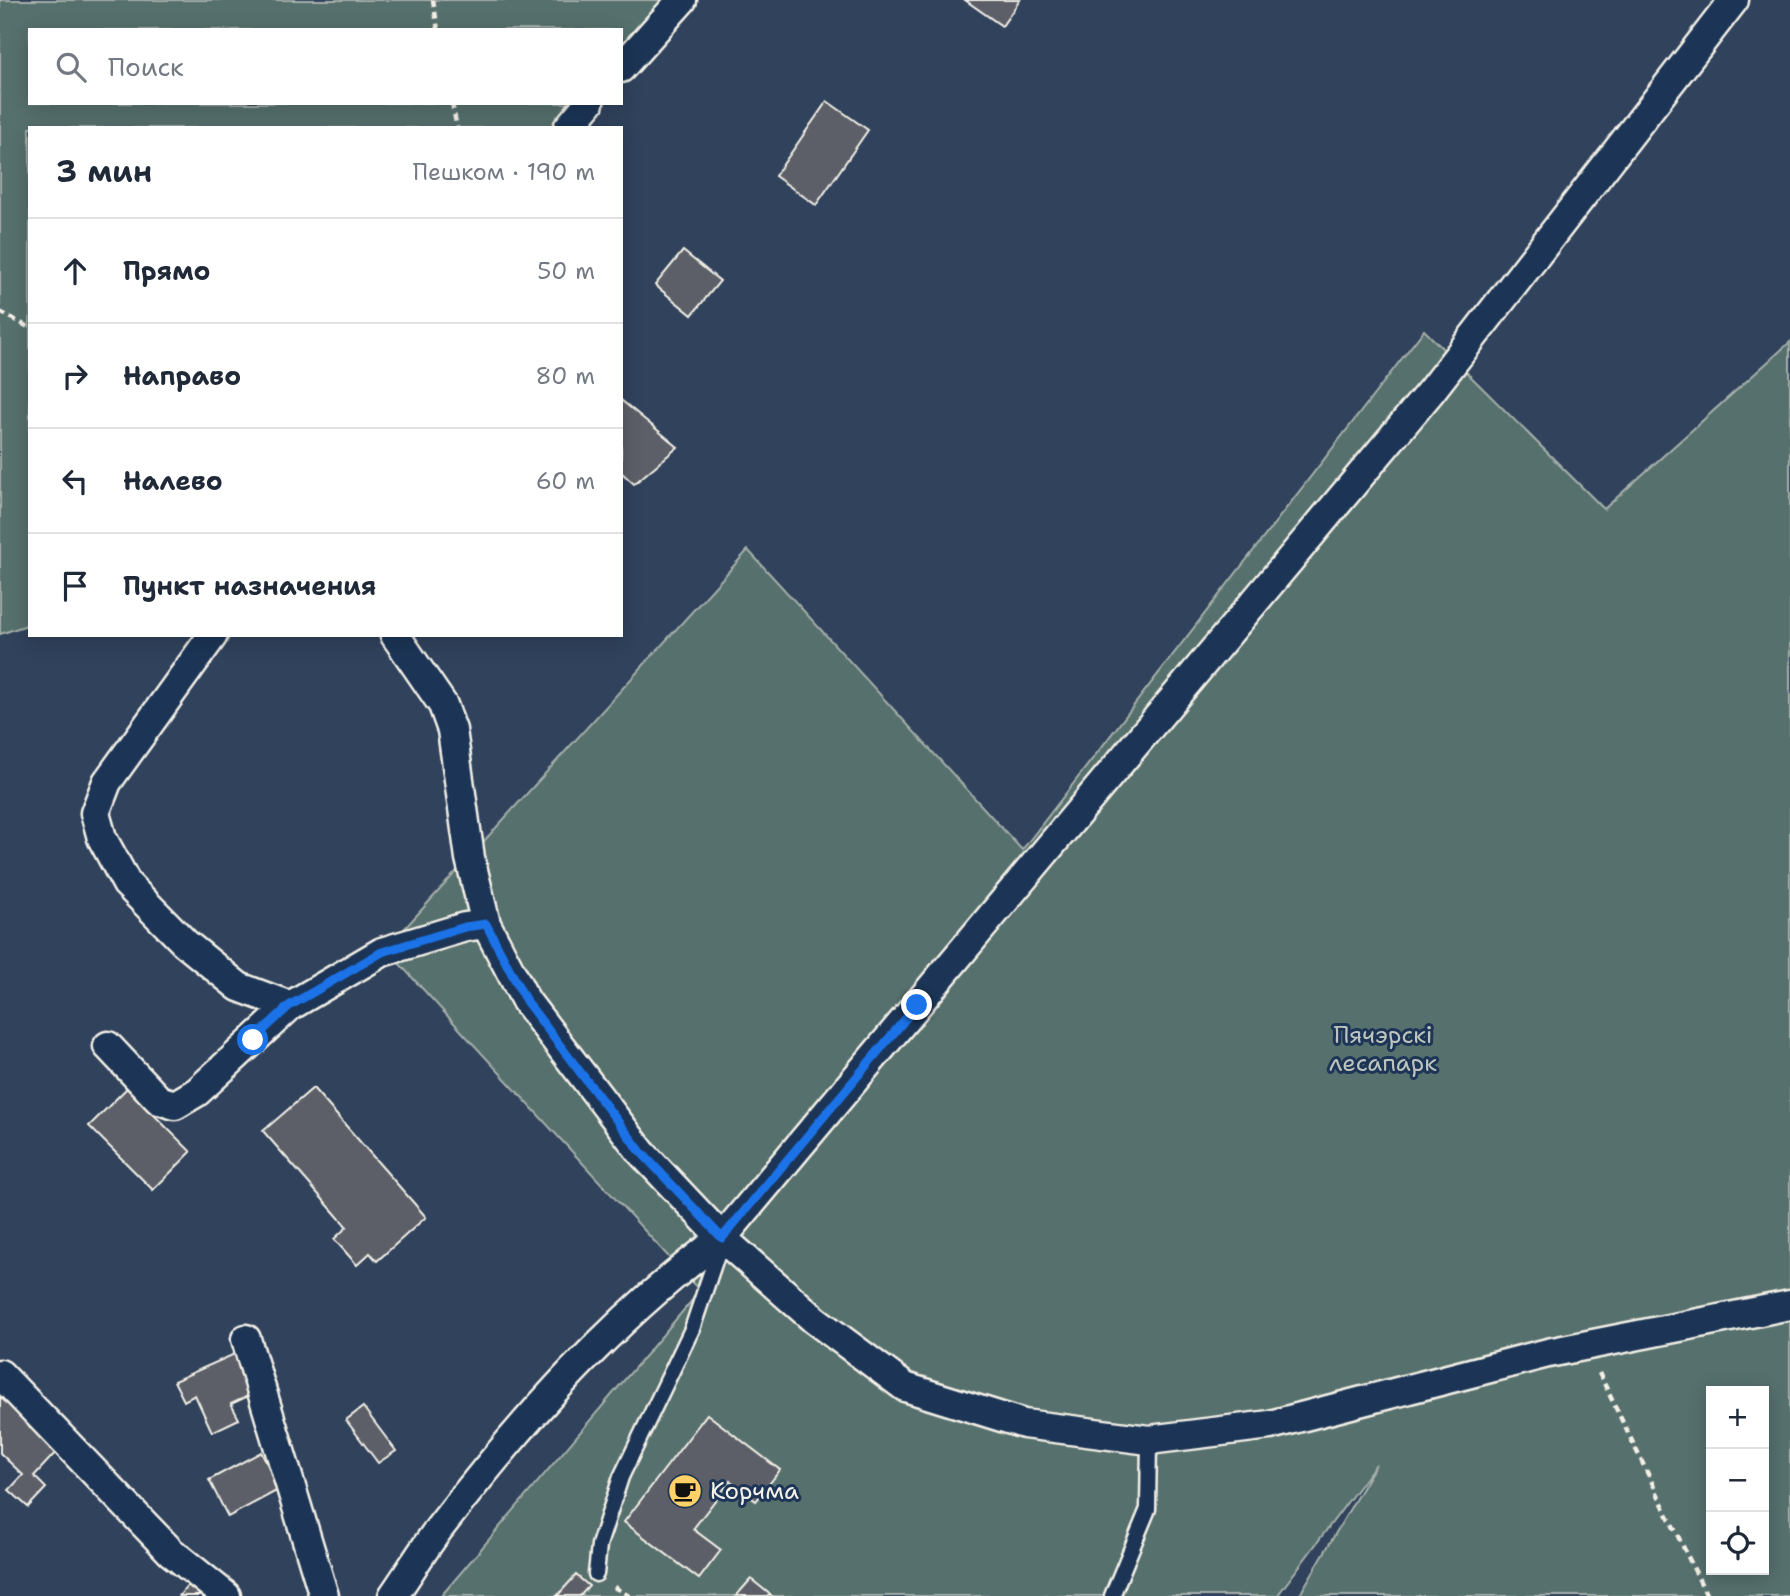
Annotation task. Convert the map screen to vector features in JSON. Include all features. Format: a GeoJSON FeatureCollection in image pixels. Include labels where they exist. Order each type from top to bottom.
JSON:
{"type":"FeatureCollection","features":[{"type":"Feature","properties":{"kind":"street"},"geometry":{"type":"LineString","coordinates":[[623,66],[682,0]]}},
{"type":"Feature","properties":{"kind":"street"},"geometry":{"type":"LineString","coordinates":[[393,1596],[440,1528],[529,1418],[616,1328],[689,1262],[722,1238],[1431,391],[1734,0]]}},
{"type":"Feature","properties":{"kind":"street"},"geometry":{"type":"LineString","coordinates":[[570,126],[588,105]]}},
{"type":"Feature","properties":{"kind":"street"},"geometry":{"type":"LineString","coordinates":[[212,637],[107,782],[95,813],[102,838],[127,884],[185,943],[239,986],[289,1006]]}},
{"type":"Feature","properties":{"kind":"street"},"geometry":{"type":"LineString","coordinates":[[396,637],[443,705],[452,730],[471,858],[486,924],[526,1001],[641,1152],[722,1238],[816,1320],[905,1387],[1024,1424],[1149,1440],[1270,1425],[1548,1353],[1790,1305]]}},
{"type":"Feature","properties":{"kind":"street"},"geometry":{"type":"LineString","coordinates":[[108,1046],[159,1100],[175,1105],[197,1092],[289,1006],[382,952],[465,927],[486,924]]}},
{"type":"Feature","properties":{"kind":"street"},"geometry":{"type":"LineString","coordinates":[[246,1339],[324,1596]]}},
{"type":"Feature","properties":{"kind":"street"},"geometry":{"type":"LineString","coordinates":[[0,1374],[171,1552],[226,1596]]}},
{"type":"Feature","properties":{"kind":"lane"},"geometry":{"type":"LineString","coordinates":[[596,1574],[599,1545],[621,1477],[692,1329],[722,1238]]}},
{"type":"Feature","properties":{"kind":"lane"},"geometry":{"type":"LineString","coordinates":[[1112,1596],[1148,1509],[1149,1440]]}},
{"type":"Feature","properties":{"kind":"path"},"geometry":{"type":"LineString","coordinates":[[433,0],[438,28]]}},
{"type":"Feature","properties":{"kind":"path"},"geometry":{"type":"LineString","coordinates":[[452,105],[457,126]]}},
{"type":"Feature","properties":{"kind":"path"},"geometry":{"type":"LineString","coordinates":[[0,312],[28,327]]}},
{"type":"Feature","properties":{"kind":"path"},"geometry":{"type":"LineString","coordinates":[[1586,1346],[1707,1596]]}},
{"type":"Feature","properties":{"kind":"green space"},"geometry":{"type":"Polygon","coordinates":[[[0,0],[661,0],[623,52],[623,28],[28,28],[28,105],[585,105],[569,126],[28,126],[28,625],[0,634],[0,0]]]}},
{"type":"Feature","properties":{"kind":"green space","name":"Пячэрскі лесапарк"},"geometry":{"type":"Polygon","coordinates":[[[1424,330],[1604,509],[1790,342],[1790,1596],[1299,1596],[1376,1464],[1277,1596],[441,1596],[700,1291],[386,949],[748,550],[1022,850],[1424,330]]]}},
{"type":"Feature","properties":{"kind":"building"},"geometry":{"type":"Polygon","coordinates":[[[965,0],[1020,0],[1002,26],[965,0]]]}},
{"type":"Feature","properties":{"kind":"building"},"geometry":{"type":"Polygon","coordinates":[[[827,101],[868,130],[816,205],[775,176],[827,101]]]}},
{"type":"Feature","properties":{"kind":"building"},"geometry":{"type":"Polygon","coordinates":[[[683,251],[720,281],[692,315],[655,285],[683,251]]]}},
{"type":"Feature","properties":{"kind":"building"},"geometry":{"type":"Polygon","coordinates":[[[623,402],[678,447],[634,484],[623,474],[623,402]]]}},
{"type":"Feature","properties":{"kind":"building"},"geometry":{"type":"Polygon","coordinates":[[[127,1088],[191,1152],[153,1190],[89,1126],[127,1088]]]}},
{"type":"Feature","properties":{"kind":"building"},"geometry":{"type":"Polygon","coordinates":[[[313,1088],[426,1217],[377,1261],[370,1253],[357,1265],[334,1239],[347,1227],[263,1131],[313,1088]]]}},
{"type":"Feature","properties":{"kind":"building"},"geometry":{"type":"Polygon","coordinates":[[[239,1352],[257,1392],[231,1404],[239,1419],[212,1432],[195,1395],[184,1401],[174,1381],[239,1352]]]}},
{"type":"Feature","properties":{"kind":"building"},"geometry":{"type":"Polygon","coordinates":[[[0,1396],[57,1451],[34,1476],[46,1488],[28,1507],[9,1490],[23,1475],[0,1453],[0,1396]]]}},
{"type":"Feature","properties":{"kind":"building"},"geometry":{"type":"Polygon","coordinates":[[[363,1407],[396,1451],[378,1463],[346,1420],[363,1407]]]}},
{"type":"Feature","properties":{"kind":"building","name":"Корчма"},"geometry":{"type":"Polygon","coordinates":[[[707,1414],[780,1470],[756,1501],[730,1481],[693,1529],[721,1550],[699,1579],[624,1522],[707,1414]]]}},
{"type":"Feature","properties":{"kind":"building"},"geometry":{"type":"Polygon","coordinates":[[[261,1452],[280,1489],[228,1517],[209,1480],[261,1452]]]}},
{"type":"Feature","properties":{"kind":"building"},"geometry":{"type":"Polygon","coordinates":[[[576,1575],[589,1586],[580,1596],[557,1596],[576,1575]]]}},
{"type":"Feature","properties":{"kind":"building"},"geometry":{"type":"Polygon","coordinates":[[[195,1577],[217,1596],[179,1596],[195,1577]]]}},
{"type":"Feature","properties":{"kind":"building"},"geometry":{"type":"Polygon","coordinates":[[[751,1579],[772,1596],[736,1596],[751,1579]]]}},
{"type":"Feature","properties":{"kind":"place","name":"Корчма"},"geometry":{"type":"Point","coordinates":[685,1491]}},
{"type":"Feature","properties":{"kind":"route"},"geometry":{"type":"LineString","coordinates":[[253,1040],[289,1006],[382,952],[465,927],[486,924],[526,1001],[641,1152],[722,1238],[917,1005]]}}]}
